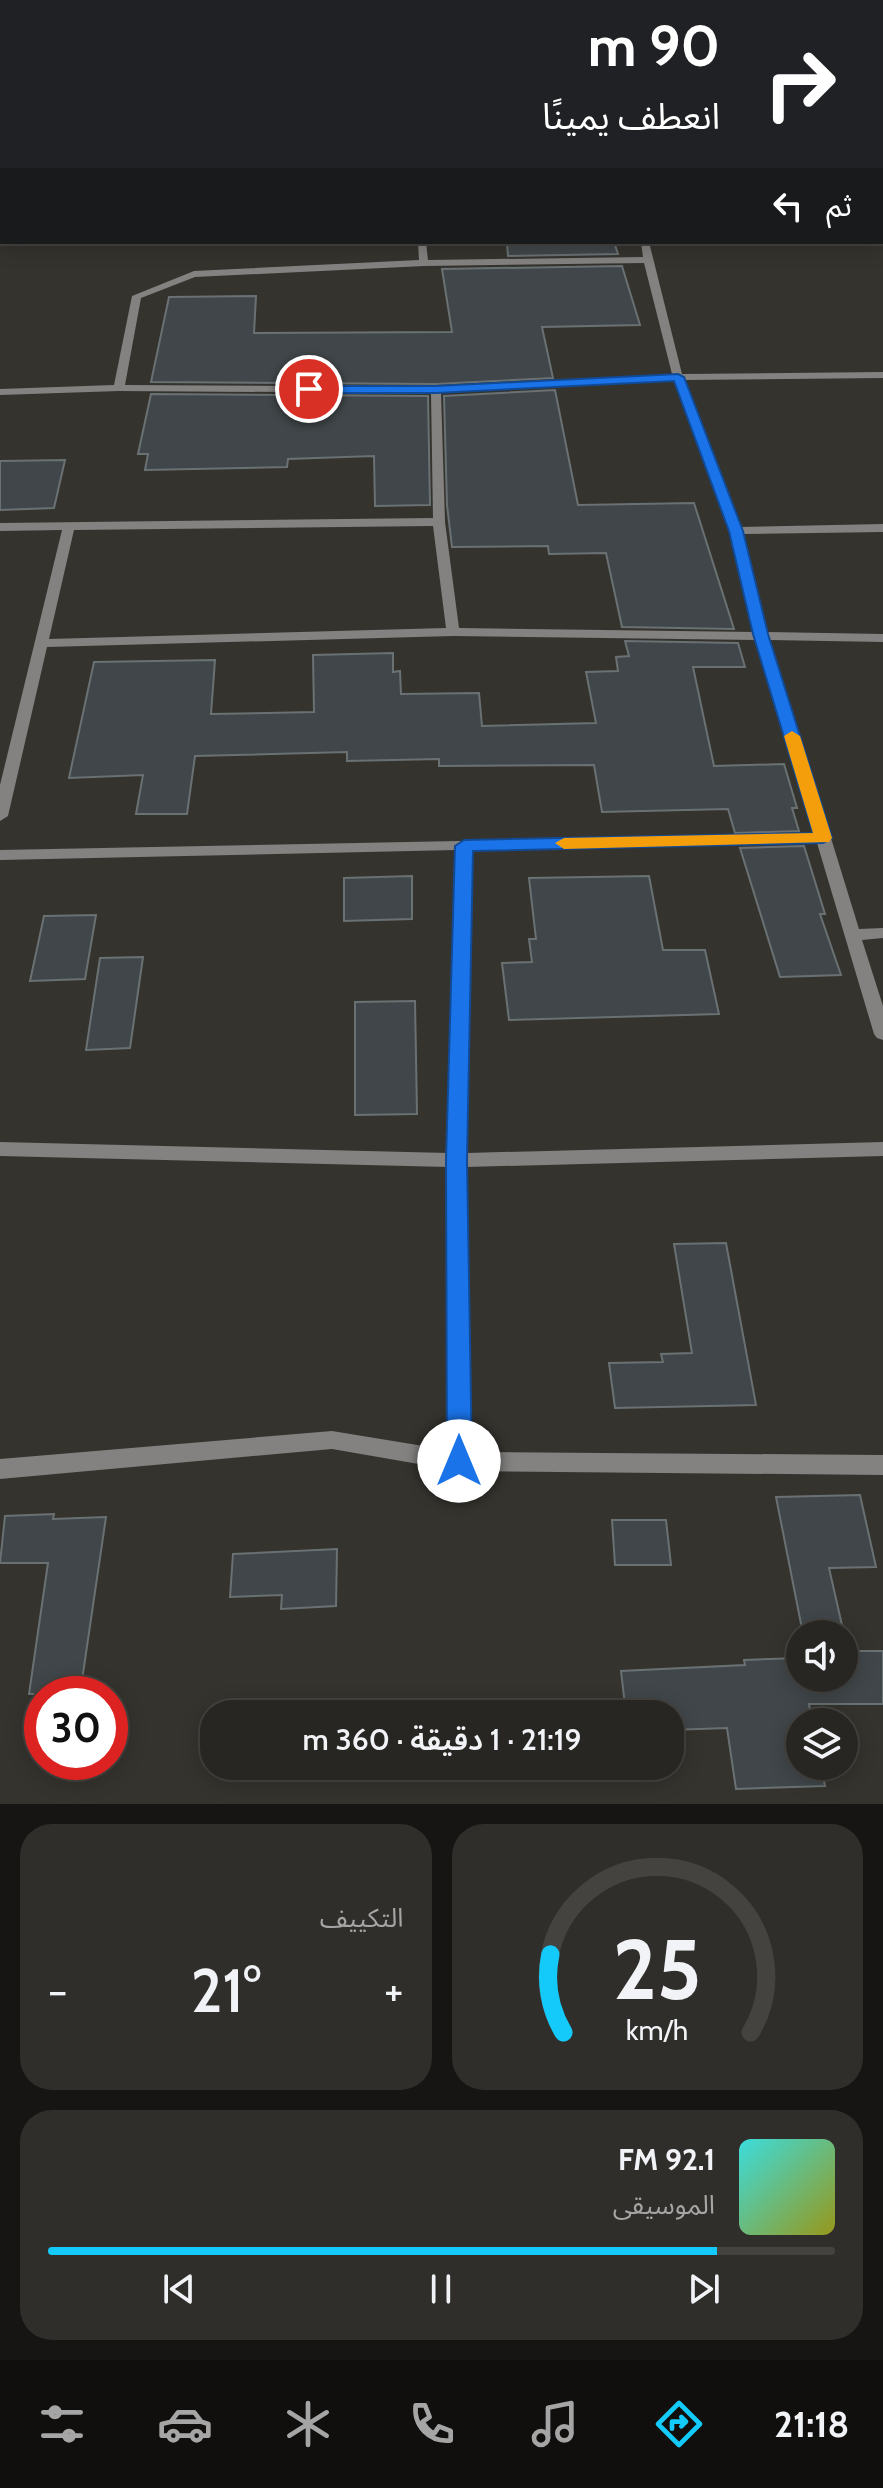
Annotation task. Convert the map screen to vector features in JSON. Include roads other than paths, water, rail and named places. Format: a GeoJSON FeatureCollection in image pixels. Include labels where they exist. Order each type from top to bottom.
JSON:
{"type":"FeatureCollection","features":[{"type":"Feature","properties":{"kind":"street"},"geometry":{"type":"LineString","coordinates":[[422,244],[424,263]]}},
{"type":"Feature","properties":{"kind":"street"},"geometry":{"type":"LineString","coordinates":[[645,244],[678,377],[736,531],[761,634],[883,1034]]}},
{"type":"Feature","properties":{"kind":"street"},"geometry":{"type":"LineString","coordinates":[[119,388],[137,296],[194,274],[424,263],[648,260]]}},
{"type":"Feature","properties":{"kind":"street"},"geometry":{"type":"LineString","coordinates":[[0,392],[119,388],[436,390],[678,377],[883,375]]}},
{"type":"Feature","properties":{"kind":"street"},"geometry":{"type":"LineString","coordinates":[[436,390],[439,522],[453,632]]}},
{"type":"Feature","properties":{"kind":"street"},"geometry":{"type":"LineString","coordinates":[[0,527],[439,522]]}},
{"type":"Feature","properties":{"kind":"street"},"geometry":{"type":"LineString","coordinates":[[0,816],[69,525]]}},
{"type":"Feature","properties":{"kind":"street"},"geometry":{"type":"LineString","coordinates":[[736,531],[883,528]]}},
{"type":"Feature","properties":{"kind":"street"},"geometry":{"type":"LineString","coordinates":[[41,643],[453,632],[883,638]]}},
{"type":"Feature","properties":{"kind":"street"},"geometry":{"type":"LineString","coordinates":[[0,855],[823,838]]}},
{"type":"Feature","properties":{"kind":"street"},"geometry":{"type":"LineString","coordinates":[[459,1461],[457,1160],[464,846]]}},
{"type":"Feature","properties":{"kind":"street"},"geometry":{"type":"LineString","coordinates":[[853,935],[883,933]]}},
{"type":"Feature","properties":{"kind":"street"},"geometry":{"type":"LineString","coordinates":[[0,1149],[457,1160],[883,1149]]}},
{"type":"Feature","properties":{"kind":"street"},"geometry":{"type":"LineString","coordinates":[[0,1469],[332,1440],[459,1461],[883,1465]]}}]}
